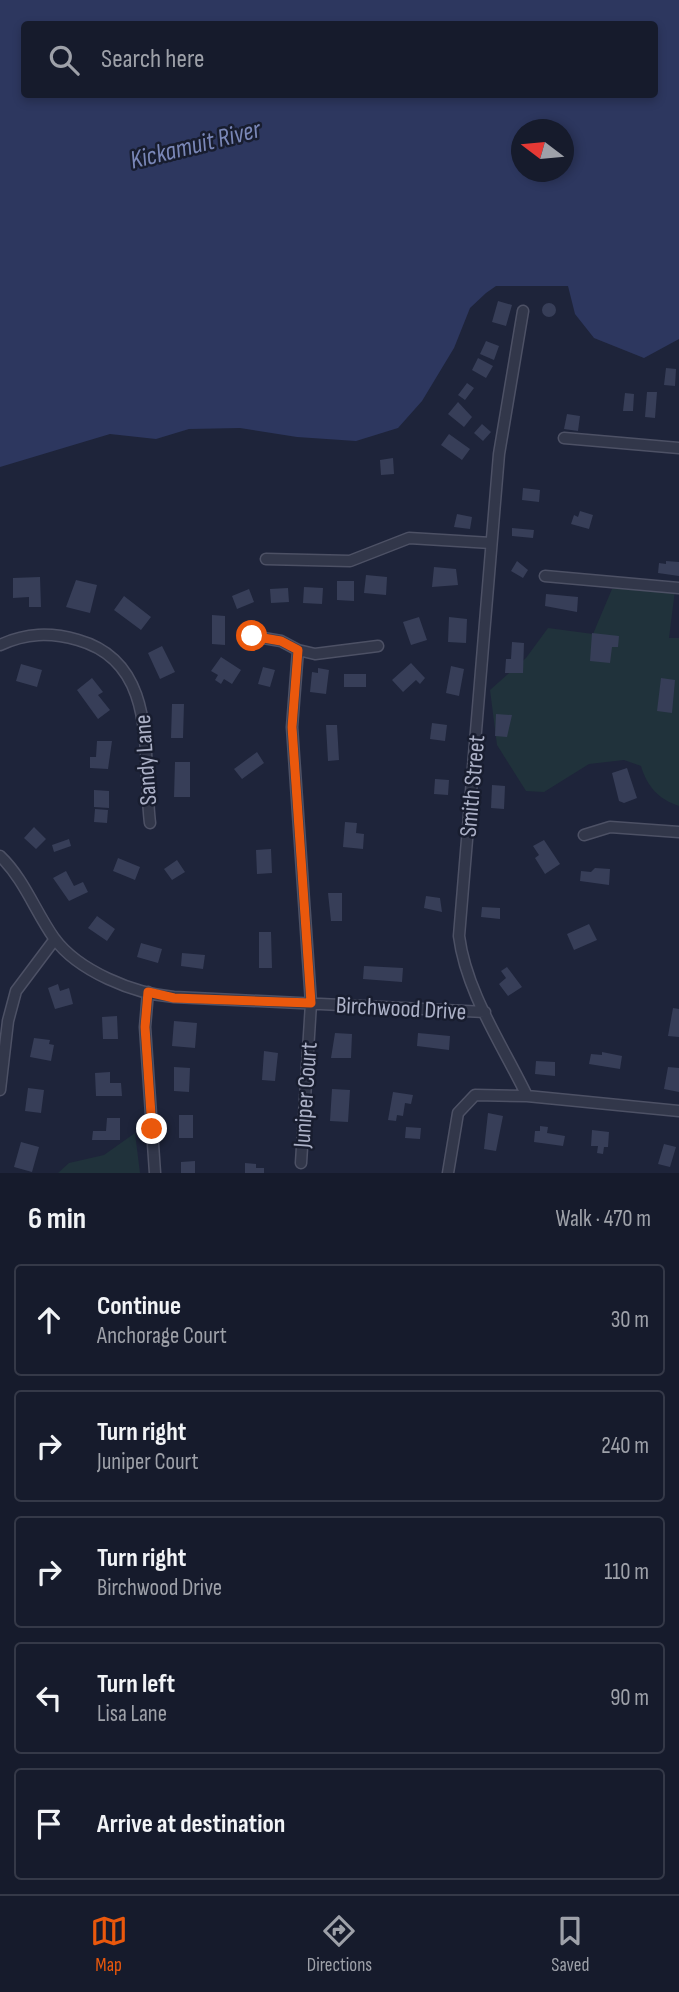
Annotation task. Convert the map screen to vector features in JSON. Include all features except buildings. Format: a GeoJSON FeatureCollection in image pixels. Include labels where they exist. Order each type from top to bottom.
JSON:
{"type":"FeatureCollection","features":[{"type":"Feature","properties":{"kind":"street","name":"Smith Street"},"geometry":{"type":"LineString","coordinates":[[523,311],[522,333],[502,427],[460,936],[463,956],[485,1012],[527,1096]]}},
{"type":"Feature","properties":{"kind":"street"},"geometry":{"type":"LineString","coordinates":[[564,438],[679,448]]}},
{"type":"Feature","properties":{"kind":"street"},"geometry":{"type":"LineString","coordinates":[[266,559],[350,561],[409,538],[491,543]]}},
{"type":"Feature","properties":{"kind":"street"},"geometry":{"type":"LineString","coordinates":[[545,576],[679,588]]}},
{"type":"Feature","properties":{"kind":"street","name":"Sandy Lane"},"geometry":{"type":"LineString","coordinates":[[0,645],[37,634],[66,636],[107,653],[123,669],[139,699],[144,719],[149,823]]}},
{"type":"Feature","properties":{"kind":"street"},"geometry":{"type":"LineString","coordinates":[[252,636],[281,641],[298,650],[315,654],[378,646]]}},
{"type":"Feature","properties":{"kind":"street","name":"Juniper Court"},"geometry":{"type":"LineString","coordinates":[[298,650],[292,727],[311,1003],[301,1163]]}},
{"type":"Feature","properties":{"kind":"street"},"geometry":{"type":"LineString","coordinates":[[584,835],[610,827],[679,832]]}},
{"type":"Feature","properties":{"kind":"street","name":"Birchwood Drive"},"geometry":{"type":"LineString","coordinates":[[0,856],[13,869],[55,939],[91,968],[135,989],[174,998],[485,1012]]}},
{"type":"Feature","properties":{"kind":"street"},"geometry":{"type":"LineString","coordinates":[[0,1090],[8,1021],[16,991],[55,939]]}},
{"type":"Feature","properties":{"kind":"street"},"geometry":{"type":"LineString","coordinates":[[148,992],[145,1027],[155,1173]]}},
{"type":"Feature","properties":{"kind":"street"},"geometry":{"type":"LineString","coordinates":[[448,1173],[458,1113],[470,1097],[482,1094],[527,1096],[679,1111]]}},
{"type":"Feature","properties":{"kind":"shaded area"},"geometry":{"type":"Polygon","coordinates":[[[633,587],[675,590],[669,638],[679,638],[679,806],[654,791],[641,766],[624,760],[589,764],[544,792],[526,791],[497,745],[490,690],[526,658],[548,628],[593,634],[612,589],[633,587]]]}},
{"type":"Feature","properties":{"kind":"shaded area"},"geometry":{"type":"Polygon","coordinates":[[[135,1133],[140,1173],[58,1173],[69,1163],[104,1155],[135,1133]]]}},
{"type":"Feature","properties":{"kind":"water","name":"Kickamuit River"},"geometry":{"type":"Polygon","coordinates":[[[0,0],[679,0],[679,339],[644,358],[594,338],[575,314],[568,286],[496,286],[470,308],[454,348],[422,401],[398,428],[356,441],[297,437],[240,428],[189,429],[156,439],[110,434],[0,467],[0,0]]]}},
{"type":"Feature","properties":{"kind":"route"},"geometry":{"type":"LineString","coordinates":[[152,1129],[145,1027],[148,992],[174,998],[311,1003],[292,727],[298,650],[281,641],[252,636]]}}]}
